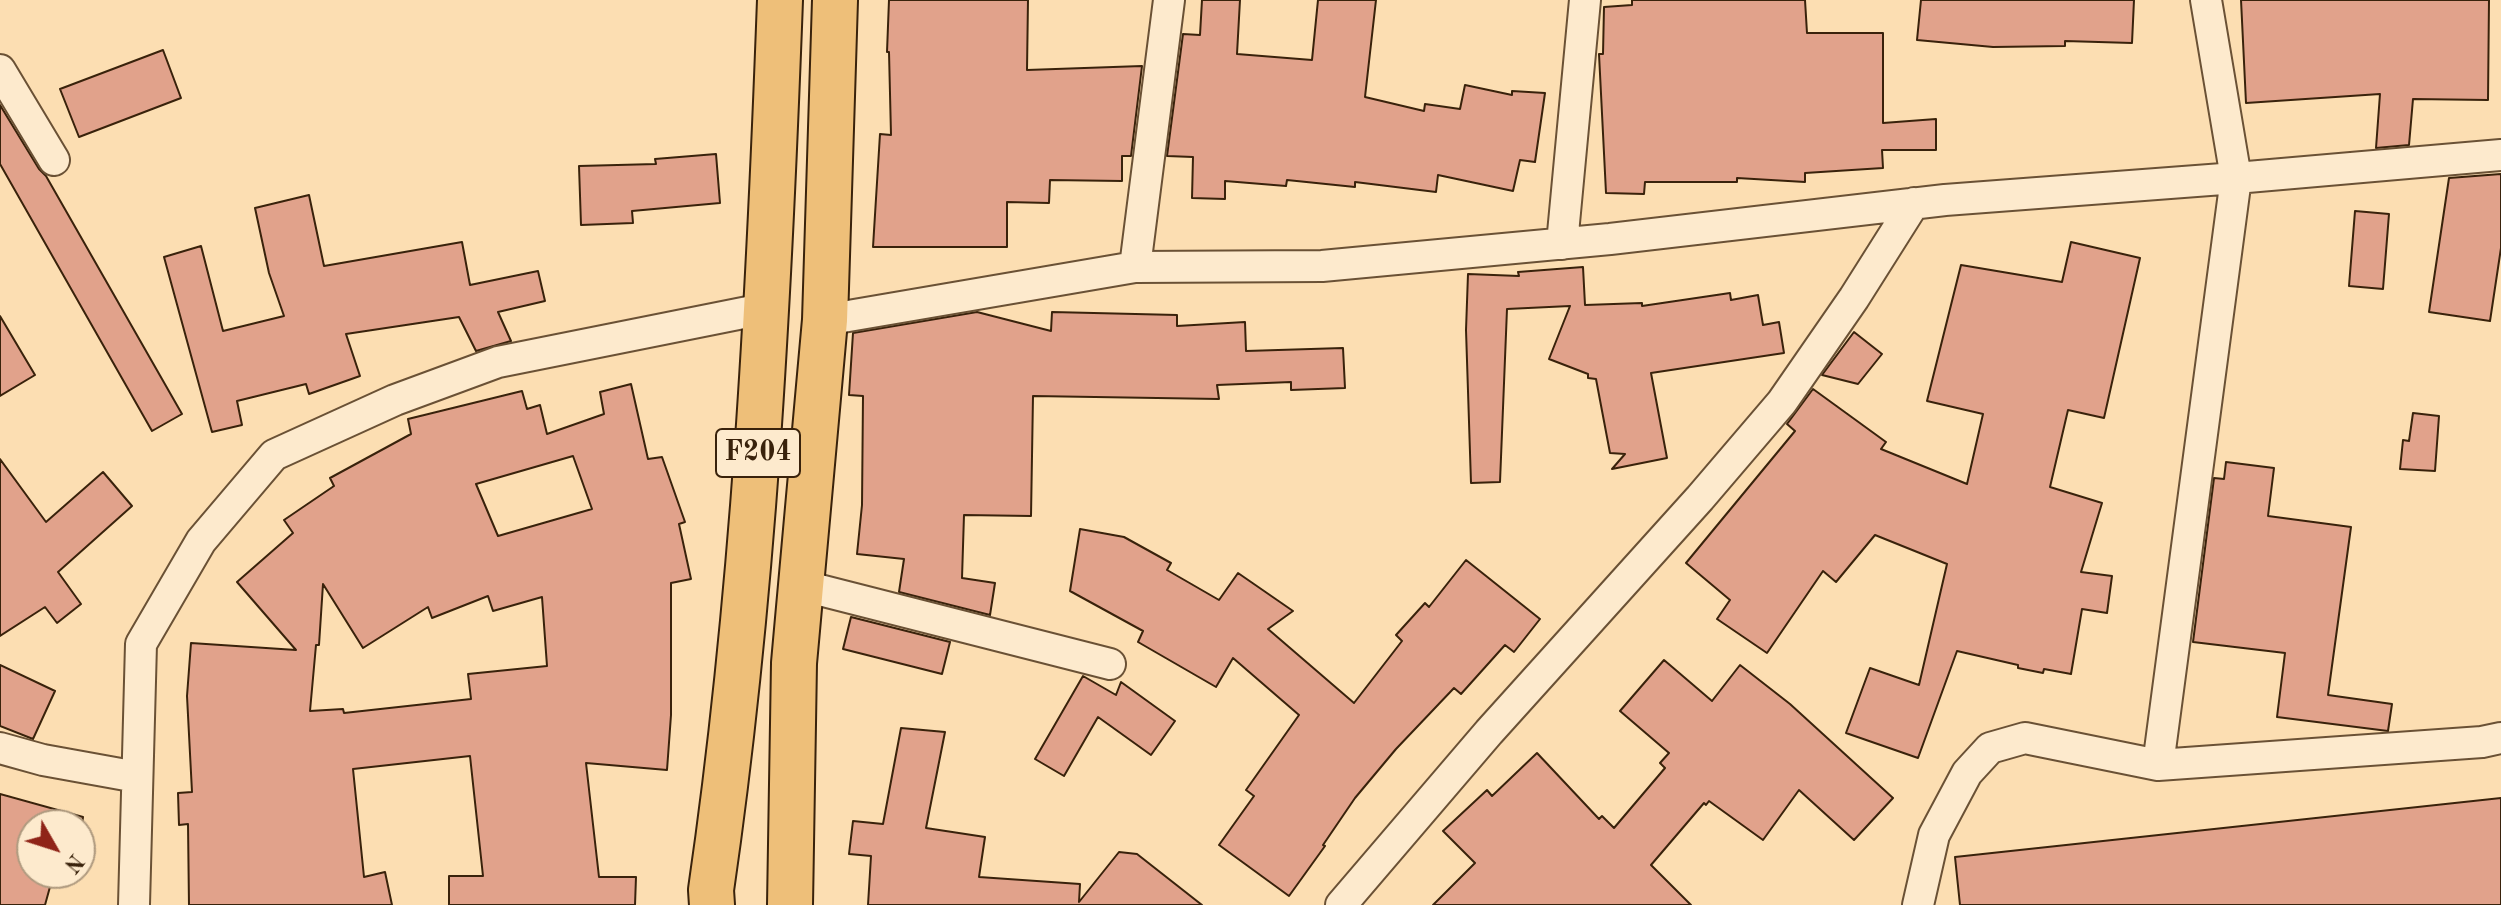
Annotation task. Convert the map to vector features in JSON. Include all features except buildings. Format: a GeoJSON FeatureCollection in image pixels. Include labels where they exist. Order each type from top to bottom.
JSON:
{"type":"FeatureCollection","features":[{"type":"Feature","properties":{"kind":"main road","name":"F204"},"geometry":{"type":"LineString","coordinates":[[712,905],[711,890],[740,658],[768,308],[780,0]]}},
{"type":"Feature","properties":{"kind":"main road","name":"F204"},"geometry":{"type":"LineString","coordinates":[[790,905],[794,663],[825,320],[835,0]]}},
{"type":"Feature","properties":{"kind":"street"},"geometry":{"type":"LineString","coordinates":[[1135,267],[1169,0]]}},
{"type":"Feature","properties":{"kind":"street"},"geometry":{"type":"LineString","coordinates":[[1562,244],[1585,0]]}},
{"type":"Feature","properties":{"kind":"street"},"geometry":{"type":"LineString","coordinates":[[2158,765],[2236,178],[2206,0]]}},
{"type":"Feature","properties":{"kind":"street"},"geometry":{"type":"LineString","coordinates":[[0,70],[54,160]]}},
{"type":"Feature","properties":{"kind":"street"},"geometry":{"type":"LineString","coordinates":[[825,320],[1135,267],[1322,266],[1562,244],[1914,203],[2501,155]]}},
{"type":"Feature","properties":{"kind":"street"},"geometry":{"type":"LineString","coordinates":[[1341,905],[1489,732],[1700,498],[1782,402],[1854,298],[1914,203]]}},
{"type":"Feature","properties":{"kind":"street"},"geometry":{"type":"LineString","coordinates":[[134,905],[141,644],[201,541],[274,455],[395,400],[498,362],[768,308]]}},
{"type":"Feature","properties":{"kind":"street"},"geometry":{"type":"LineString","coordinates":[[800,585],[1110,664]]}},
{"type":"Feature","properties":{"kind":"street"},"geometry":{"type":"LineString","coordinates":[[1918,905],[1934,835],[1967,773],[1990,748],[2025,738],[2158,765],[2482,742],[2501,738]]}},
{"type":"Feature","properties":{"kind":"street"},"geometry":{"type":"LineString","coordinates":[[0,748],[43,760],[137,777]]}}]}
